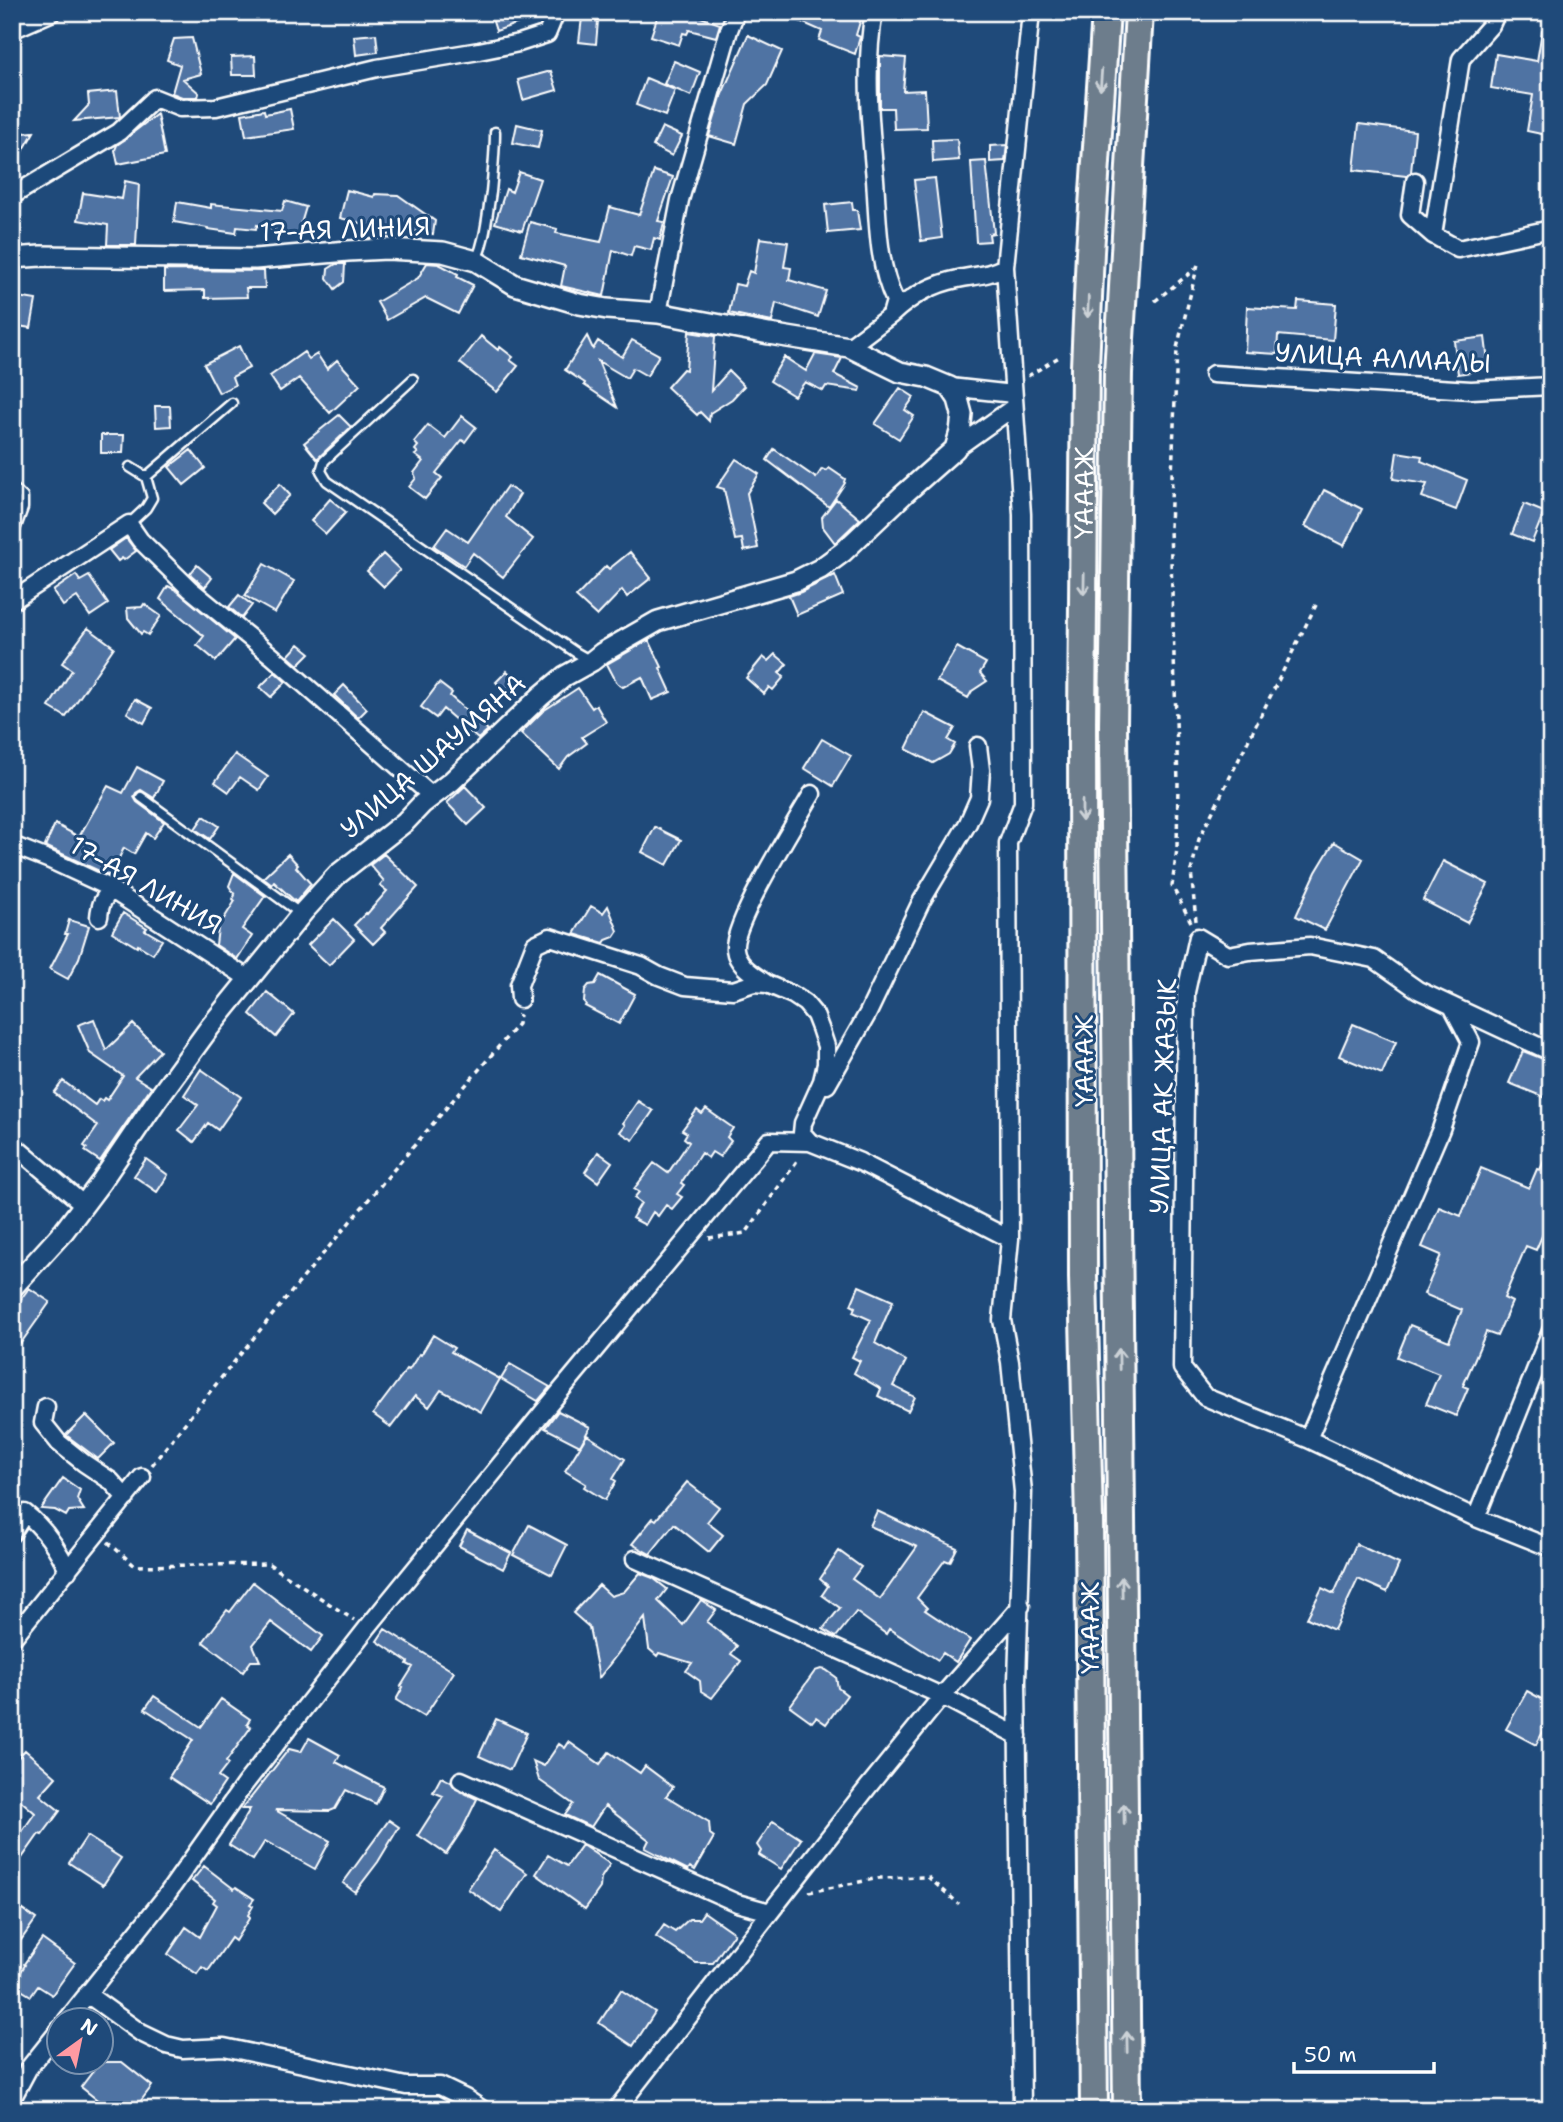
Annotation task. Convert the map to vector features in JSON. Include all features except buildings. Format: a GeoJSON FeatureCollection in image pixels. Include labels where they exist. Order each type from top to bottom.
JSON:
{"type":"FeatureCollection","features":[{"type":"Feature","properties":{"kind":"highway","name":"ҮАААЖ"},"geometry":{"type":"LineString","coordinates":[[1094,2110],[1089,1507],[1083,1277],[1082,723],[1085,367],[1106,12]]}},
{"type":"Feature","properties":{"kind":"highway","name":"ҮАААЖ"},"geometry":{"type":"LineString","coordinates":[[1127,2110],[1113,724],[1118,373],[1139,12]]}},
{"type":"Feature","properties":{"kind":"street"},"geometry":{"type":"LineString","coordinates":[[12,30],[53,12]]}},
{"type":"Feature","properties":{"kind":"street"},"geometry":{"type":"LineString","coordinates":[[12,196],[119,132],[155,98],[180,108],[216,107],[377,68],[519,43],[547,34],[556,12]]}},
{"type":"Feature","properties":{"kind":"street"},"geometry":{"type":"LineString","coordinates":[[658,313],[680,200],[736,12]]}},
{"type":"Feature","properties":{"kind":"street"},"geometry":{"type":"LineString","coordinates":[[874,12],[869,53],[870,122],[880,249],[895,301],[891,315]]}},
{"type":"Feature","properties":{"kind":"street"},"geometry":{"type":"LineString","coordinates":[[1022,2110],[1017,1681],[1023,1492],[1010,1362],[1002,1320],[1010,1239],[1008,843],[1023,803],[1022,514],[1005,267],[1031,12]]}},
{"type":"Feature","properties":{"kind":"street"},"geometry":{"type":"LineString","coordinates":[[1433,235],[1461,59],[1491,25],[1496,12]]}},
{"type":"Feature","properties":{"kind":"street"},"geometry":{"type":"LineString","coordinates":[[1415,181],[1410,215],[1433,235],[1458,249],[1551,229]]}},
{"type":"Feature","properties":{"kind":"street","name":"17-АЯ ЛИНИЯ"},"geometry":{"type":"LineString","coordinates":[[12,258],[255,259],[387,249],[443,252],[476,261],[515,285],[552,297],[607,309],[658,313],[849,347],[900,372],[926,377],[950,387]]}},
{"type":"Feature","properties":{"kind":"street"},"geometry":{"type":"LineString","coordinates":[[849,347],[903,303],[928,288],[957,279],[989,275],[1005,267]]}},
{"type":"Feature","properties":{"kind":"street"},"geometry":{"type":"LineString","coordinates":[[889,283],[898,288],[928,288]]}},
{"type":"Feature","properties":{"kind":"street","name":"УЛИЦА АЛМАЛЫ"},"geometry":{"type":"LineString","coordinates":[[1213,374],[1471,390],[1551,386]]}},
{"type":"Feature","properties":{"kind":"street"},"geometry":{"type":"LineString","coordinates":[[950,387],[1013,395]]}},
{"type":"Feature","properties":{"kind":"street"},"geometry":{"type":"LineString","coordinates":[[950,387],[962,414],[955,449]]}},
{"type":"Feature","properties":{"kind":"street"},"geometry":{"type":"LineString","coordinates":[[955,449],[1013,395]]}},
{"type":"Feature","properties":{"kind":"street","name":"УЛИЦА ШАУМЯНА"},"geometry":{"type":"LineString","coordinates":[[12,1287],[64,1231],[210,1027],[301,914],[337,875],[405,822],[565,677],[658,621],[796,581],[820,569],[844,552],[955,449]]}},
{"type":"Feature","properties":{"kind":"street"},"geometry":{"type":"LineString","coordinates":[[12,601],[129,524],[140,540],[190,589],[272,656],[432,797]]}},
{"type":"Feature","properties":{"kind":"street"},"geometry":{"type":"LineString","coordinates":[[811,1103],[826,1087],[868,1013],[921,902],[968,823],[979,798],[981,770],[978,746]]}},
{"type":"Feature","properties":{"kind":"street"},"geometry":{"type":"LineString","coordinates":[[767,985],[743,966],[735,948],[742,922],[755,894],[812,794]]}},
{"type":"Feature","properties":{"kind":"street","name":"17-АЯ ЛИНИЯ"},"geometry":{"type":"LineString","coordinates":[[12,845],[112,890],[249,979]]}},
{"type":"Feature","properties":{"kind":"street"},"geometry":{"type":"LineString","coordinates":[[99,917],[100,905],[112,890]]}},
{"type":"Feature","properties":{"kind":"street"},"geometry":{"type":"LineString","coordinates":[[520,999],[519,985],[535,944],[550,937],[640,966],[685,986],[733,990],[754,983],[793,995],[805,1003],[815,1015],[826,1046],[822,1081],[803,1123],[802,1133],[810,1142]]}},
{"type":"Feature","properties":{"kind":"street"},"geometry":{"type":"LineString","coordinates":[[1198,937],[1228,955],[1310,946],[1374,959],[1418,990],[1551,1052]]}},
{"type":"Feature","properties":{"kind":"street","name":"УЛИЦА АК ЖАЗЫК"},"geometry":{"type":"LineString","coordinates":[[1198,937],[1186,992],[1182,1368],[1205,1396],[1308,1439],[1476,1518],[1551,1548]]}},
{"type":"Feature","properties":{"kind":"street"},"geometry":{"type":"LineString","coordinates":[[1308,1439],[1441,1129],[1471,1042],[1452,1006]]}},
{"type":"Feature","properties":{"kind":"street"},"geometry":{"type":"LineString","coordinates":[[77,2007],[165,1897],[244,1785],[367,1628],[769,1141],[810,1142],[860,1162],[1010,1239]]}},
{"type":"Feature","properties":{"kind":"street"},"geometry":{"type":"LineString","coordinates":[[12,1144],[83,1204]]}},
{"type":"Feature","properties":{"kind":"street"},"geometry":{"type":"LineString","coordinates":[[1476,1518],[1551,1331]]}},
{"type":"Feature","properties":{"kind":"street"},"geometry":{"type":"LineString","coordinates":[[46,1407],[43,1423],[59,1443],[111,1481],[126,1498]]}},
{"type":"Feature","properties":{"kind":"street"},"geometry":{"type":"LineString","coordinates":[[12,1639],[142,1478]]}},
{"type":"Feature","properties":{"kind":"street"},"geometry":{"type":"LineString","coordinates":[[12,1533],[25,1513],[36,1521],[60,1551],[68,1571]]}},
{"type":"Feature","properties":{"kind":"street"},"geometry":{"type":"LineString","coordinates":[[635,1559],[942,1696],[1017,1736]]}},
{"type":"Feature","properties":{"kind":"street"},"geometry":{"type":"LineString","coordinates":[[616,2110],[868,1787],[942,1696],[1021,1606]]}},
{"type":"Feature","properties":{"kind":"street"},"geometry":{"type":"LineString","coordinates":[[461,1780],[737,1903],[771,1912]]}},
{"type":"Feature","properties":{"kind":"street"},"geometry":{"type":"LineString","coordinates":[[87,1994],[141,2033],[166,2045],[183,2049],[224,2046],[406,2086],[440,2086],[483,2110]]}},
{"type":"Feature","properties":{"kind":"street"},"geometry":{"type":"LineString","coordinates":[[12,2099],[28,2068],[46,2046]]}},
{"type":"Feature","properties":{"kind":"lane"},"geometry":{"type":"LineString","coordinates":[[476,261],[484,243],[488,219],[495,159],[495,132]]}},
{"type":"Feature","properties":{"kind":"lane"},"geometry":{"type":"LineString","coordinates":[[413,379],[324,461],[321,471],[327,481],[575,652],[592,661]]}},
{"type":"Feature","properties":{"kind":"lane"},"geometry":{"type":"LineString","coordinates":[[146,477],[232,403]]}},
{"type":"Feature","properties":{"kind":"lane"},"geometry":{"type":"LineString","coordinates":[[129,524],[146,508],[152,498],[146,477],[130,467]]}},
{"type":"Feature","properties":{"kind":"lane"},"geometry":{"type":"LineString","coordinates":[[12,487],[23,497],[23,508],[12,537]]}},
{"type":"Feature","properties":{"kind":"lane"},"geometry":{"type":"LineString","coordinates":[[141,797],[301,914]]}},
{"type":"Feature","properties":{"kind":"path"},"geometry":{"type":"LineString","coordinates":[[1198,937],[1172,886],[1177,849],[1178,783],[1170,528],[1177,348],[1199,260]]}},
{"type":"Feature","properties":{"kind":"path"},"geometry":{"type":"LineString","coordinates":[[1155,301],[1197,268]]}},
{"type":"Feature","properties":{"kind":"path"},"geometry":{"type":"LineString","coordinates":[[1013,395],[1059,357]]}},
{"type":"Feature","properties":{"kind":"path"},"geometry":{"type":"LineString","coordinates":[[1198,937],[1191,871],[1199,839],[1318,601]]}},
{"type":"Feature","properties":{"kind":"path"},"geometry":{"type":"LineString","coordinates":[[142,1478],[212,1388],[518,1024],[520,999]]}},
{"type":"Feature","properties":{"kind":"path"},"geometry":{"type":"LineString","coordinates":[[682,1245],[716,1236],[746,1233],[810,1142]]}},
{"type":"Feature","properties":{"kind":"path"},"geometry":{"type":"LineString","coordinates":[[99,1534],[135,1566],[268,1564],[367,1628]]}},
{"type":"Feature","properties":{"kind":"path"},"geometry":{"type":"LineString","coordinates":[[806,1893],[879,1878],[928,1877],[959,1904]]}}]}
